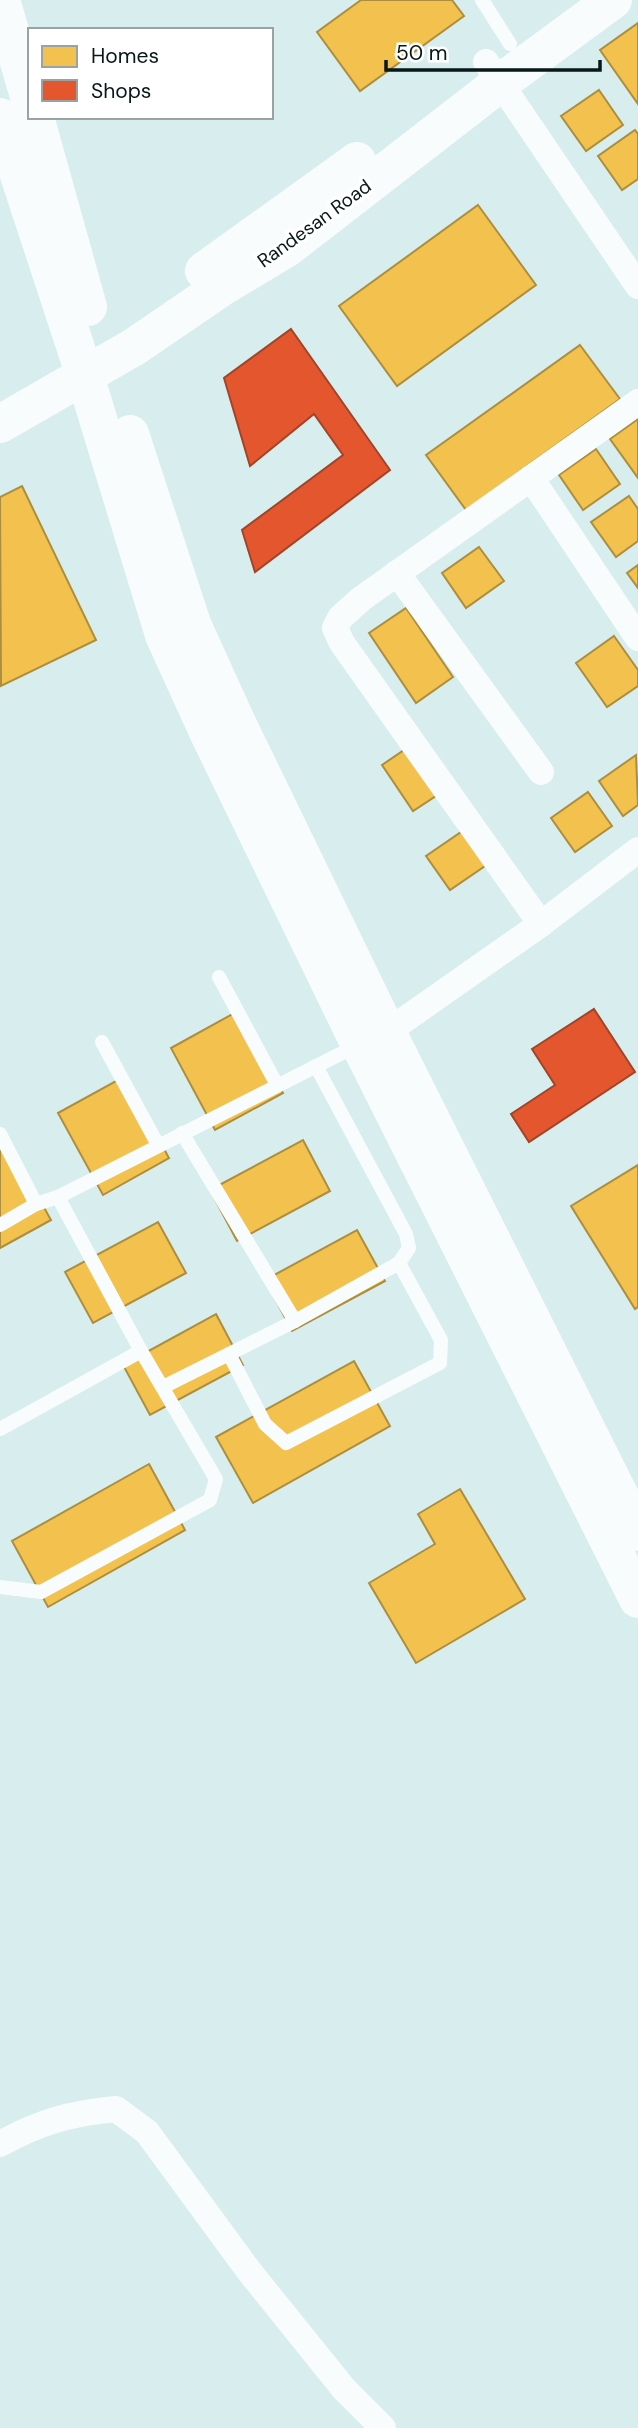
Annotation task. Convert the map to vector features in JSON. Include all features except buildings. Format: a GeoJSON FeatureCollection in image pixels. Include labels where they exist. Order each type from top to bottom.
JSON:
{"type":"FeatureCollection","features":[{"type":"Feature","properties":{"kind":"street"},"geometry":{"type":"LineString","coordinates":[[1,0],[28,93]]}},
{"type":"Feature","properties":{"kind":"street","name":"Randesan Road"},"geometry":{"type":"LineString","coordinates":[[499,63],[570,0]]}},
{"type":"Feature","properties":{"kind":"street","name":"Randesan Road"},"geometry":{"type":"LineString","coordinates":[[0,424],[212,265],[499,63],[613,0]]}},
{"type":"Feature","properties":{"kind":"street"},"geometry":{"type":"LineString","coordinates":[[499,63],[638,286]]}},
{"type":"Feature","properties":{"kind":"street"},"geometry":{"type":"LineString","coordinates":[[0,117],[192,624],[373,1038],[638,1599]]}},
{"type":"Feature","properties":{"kind":"street"},"geometry":{"type":"LineString","coordinates":[[35,119],[91,358]]}},
{"type":"Feature","properties":{"kind":"street","name":"Randesan Road"},"geometry":{"type":"LineString","coordinates":[[0,397],[91,358]]}},
{"type":"Feature","properties":{"kind":"street"},"geometry":{"type":"LineString","coordinates":[[541,924],[342,643],[335,628],[340,618],[354,605],[638,402]]}},
{"type":"Feature","properties":{"kind":"street"},"geometry":{"type":"LineString","coordinates":[[531,478],[638,638]]}},
{"type":"Feature","properties":{"kind":"street"},"geometry":{"type":"LineString","coordinates":[[397,573],[541,772]]}},
{"type":"Feature","properties":{"kind":"street"},"geometry":{"type":"LineString","coordinates":[[373,1038],[541,924],[638,850]]}},
{"type":"Feature","properties":{"kind":"street"},"geometry":{"type":"LineString","coordinates":[[373,1038],[638,1532]]}},
{"type":"Feature","properties":{"kind":"street"},"geometry":{"type":"LineString","coordinates":[[0,2144],[31,2127],[93,2111],[116,2109],[147,2132],[266,2292],[344,2389],[383,2428]]}},
{"type":"Feature","properties":{"kind":"lane"},"geometry":{"type":"LineString","coordinates":[[482,0],[499,63]]}},
{"type":"Feature","properties":{"kind":"lane"},"geometry":{"type":"LineString","coordinates":[[219,977],[277,1085]]}},
{"type":"Feature","properties":{"kind":"lane"},"geometry":{"type":"LineString","coordinates":[[0,1225],[36,1204],[58,1196],[373,1038]]}},
{"type":"Feature","properties":{"kind":"lane"},"geometry":{"type":"LineString","coordinates":[[102,1042],[158,1145]]}},
{"type":"Feature","properties":{"kind":"lane"},"geometry":{"type":"LineString","coordinates":[[163,1387],[295,1321],[399,1263],[409,1248],[405,1234],[316,1066]]}},
{"type":"Feature","properties":{"kind":"lane"},"geometry":{"type":"LineString","coordinates":[[0,1133],[36,1204]]}},
{"type":"Feature","properties":{"kind":"lane"},"geometry":{"type":"LineString","coordinates":[[181,1133],[295,1321]]}},
{"type":"Feature","properties":{"kind":"lane"},"geometry":{"type":"LineString","coordinates":[[0,1587],[41,1592],[210,1500],[216,1479],[141,1351],[58,1196]]}},
{"type":"Feature","properties":{"kind":"lane"},"geometry":{"type":"LineString","coordinates":[[229,1354],[265,1424],[286,1443],[440,1363],[441,1340],[399,1263]]}},
{"type":"Feature","properties":{"kind":"lane"},"geometry":{"type":"LineString","coordinates":[[0,1429],[141,1351]]}}]}
